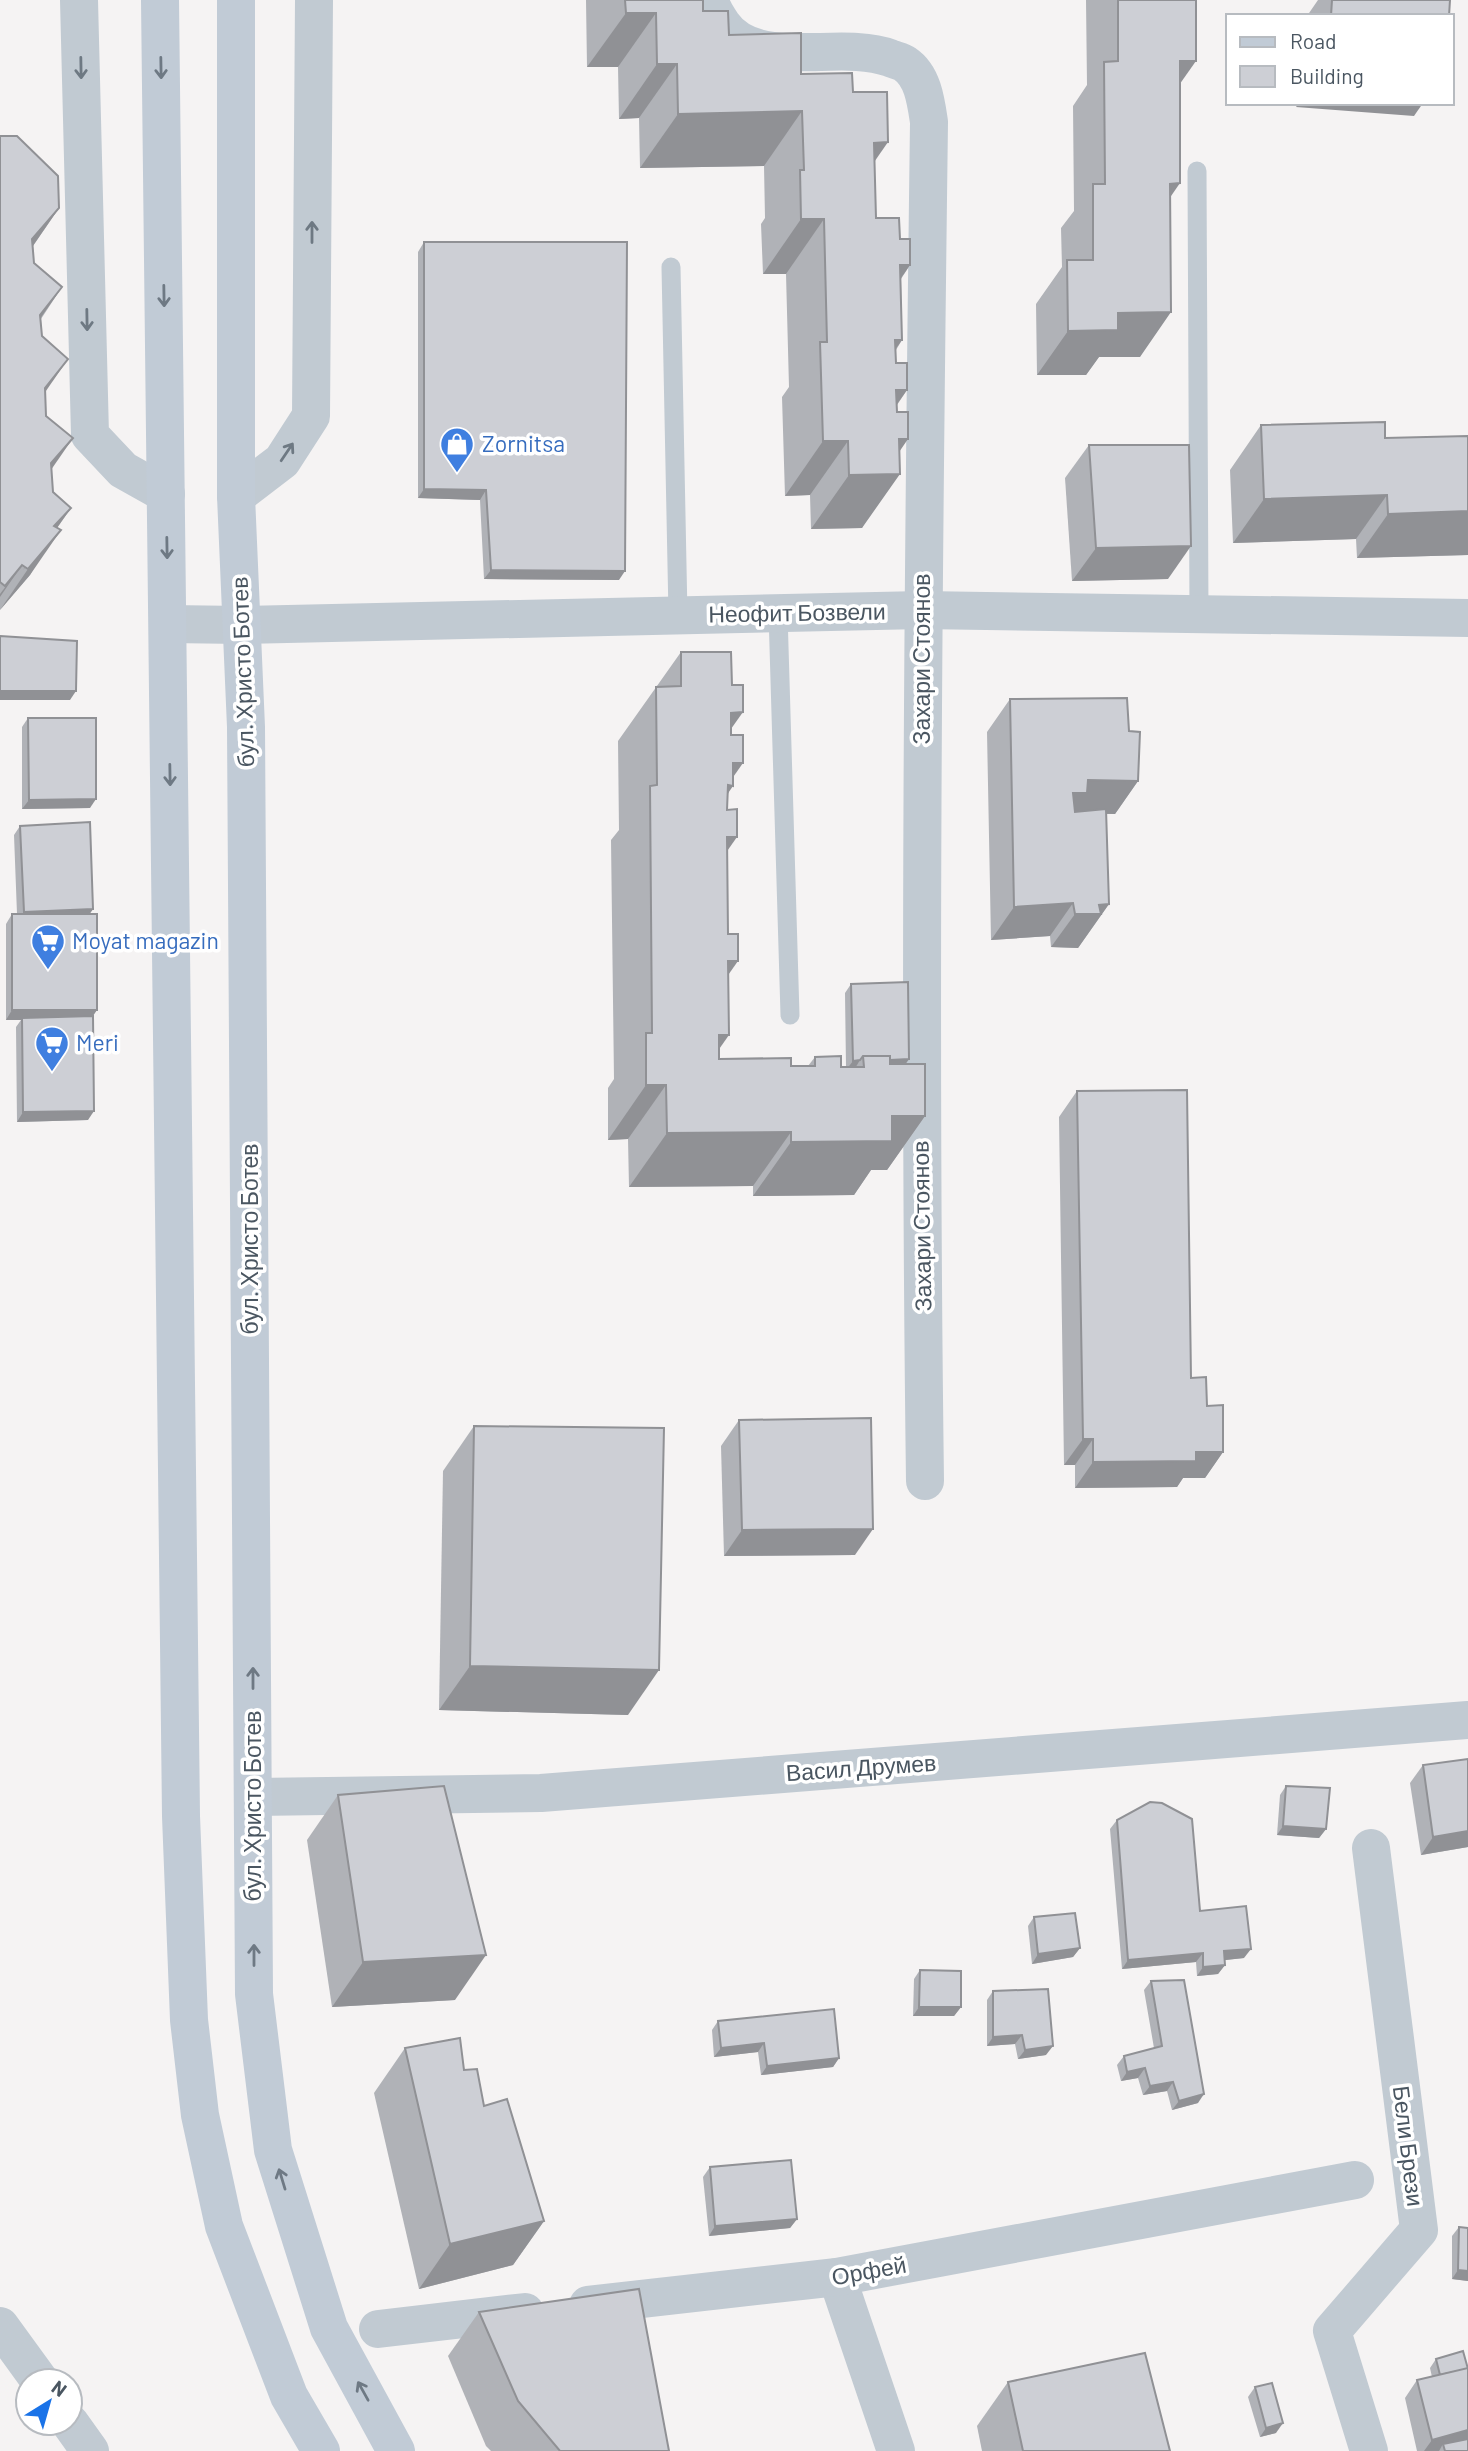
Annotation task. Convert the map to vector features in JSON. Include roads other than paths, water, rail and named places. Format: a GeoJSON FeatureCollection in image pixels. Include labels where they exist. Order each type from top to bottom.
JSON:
{"type":"FeatureCollection","features":[{"type":"Feature","properties":{"kind":"main road"},"geometry":{"type":"LineString","coordinates":[[160,0],[181,1816],[189,2020],[200,2115],[224,2226],[289,2396],[321,2451]]}},
{"type":"Feature","properties":{"kind":"main road","name":"бул. Христо Ботев"},"geometry":{"type":"LineString","coordinates":[[236,0],[236,496],[246,741],[254,1994],[273,2150],[329,2328],[396,2451]]}},
{"type":"Feature","properties":{"kind":"street"},"geometry":{"type":"LineString","coordinates":[[79,0],[90,435],[123,470],[166,494]]}},
{"type":"Feature","properties":{"kind":"street"},"geometry":{"type":"LineString","coordinates":[[236,496],[282,461],[311,416],[314,0]]}},
{"type":"Feature","properties":{"kind":"street","name":"Захари Стоянов"},"geometry":{"type":"LineString","coordinates":[[710,0],[712,9],[730,35],[752,47],[783,52],[840,50],[879,54],[906,64],[923,89],[929,122],[922,610],[920,1132],[925,1481]]}},
{"type":"Feature","properties":{"kind":"street","name":"Неофит Бозвели"},"geometry":{"type":"LineString","coordinates":[[169,624],[242,625],[922,610],[1468,618]]}},
{"type":"Feature","properties":{"kind":"street","name":"Васил Друмев"},"geometry":{"type":"LineString","coordinates":[[254,1797],[541,1793],[1468,1720]]}},
{"type":"Feature","properties":{"kind":"street","name":"Бели Брези"},"geometry":{"type":"LineString","coordinates":[[1369,2451],[1332,2331],[1419,2230],[1371,1848]]}},
{"type":"Feature","properties":{"kind":"street","name":"Орфей"},"geometry":{"type":"LineString","coordinates":[[378,2329],[837,2277],[1355,2180]]}},
{"type":"Feature","properties":{"kind":"street"},"geometry":{"type":"LineString","coordinates":[[837,2277],[897,2451]]}},
{"type":"Feature","properties":{"kind":"street"},"geometry":{"type":"LineString","coordinates":[[0,2326],[30,2367]]}},
{"type":"Feature","properties":{"kind":"lane"},"geometry":{"type":"LineString","coordinates":[[1197,171],[1199,614]]}},
{"type":"Feature","properties":{"kind":"lane"},"geometry":{"type":"LineString","coordinates":[[671,268],[678,615]]}},
{"type":"Feature","properties":{"kind":"lane"},"geometry":{"type":"LineString","coordinates":[[778,613],[790,1015]]}},
{"type":"Feature","properties":{"kind":"place","name":"Zornitsa"},"geometry":{"type":"Point","coordinates":[457,474]}},
{"type":"Feature","properties":{"kind":"place","name":"Moyat magazin"},"geometry":{"type":"Point","coordinates":[48,971]}},
{"type":"Feature","properties":{"kind":"place","name":"Meri"},"geometry":{"type":"Point","coordinates":[52,1073]}}]}
